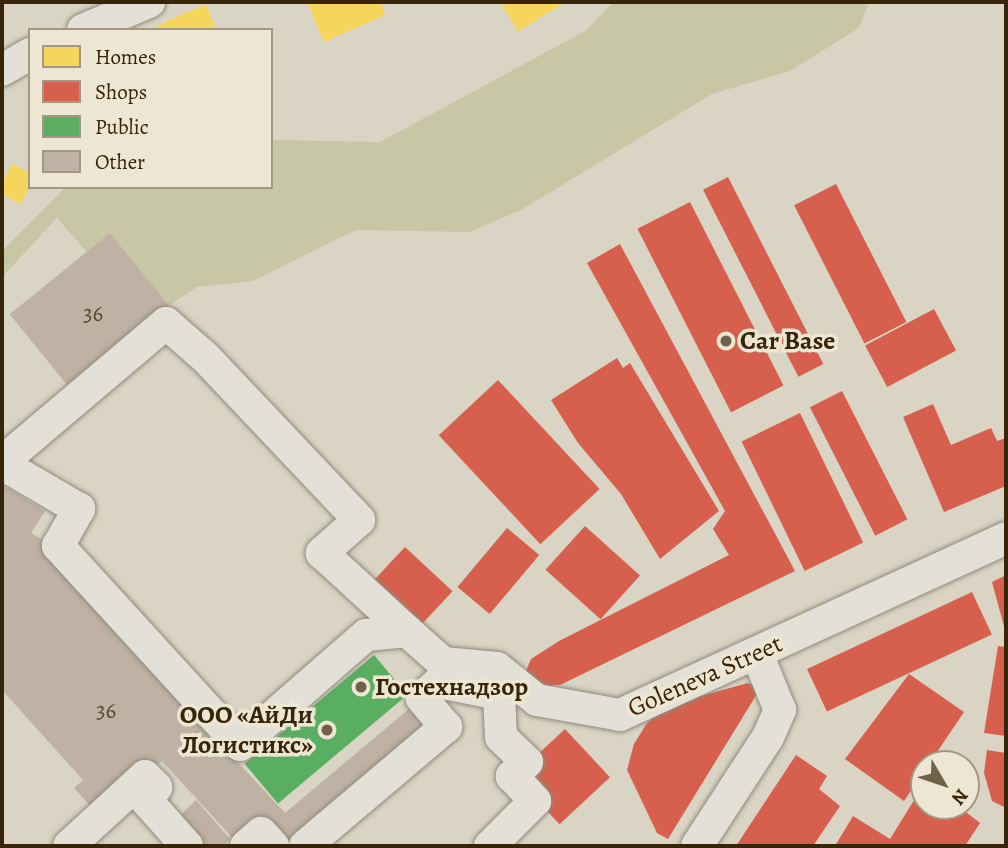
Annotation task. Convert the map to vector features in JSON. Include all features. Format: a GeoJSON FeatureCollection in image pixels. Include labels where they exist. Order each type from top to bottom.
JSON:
{"type":"FeatureCollection","features":[{"type":"Feature","properties":{"kind":"street"},"geometry":{"type":"LineString","coordinates":[[88,28],[149,2]]}},
{"type":"Feature","properties":{"kind":"street"},"geometry":{"type":"LineString","coordinates":[[2,70],[28,55]]}},
{"type":"Feature","properties":{"kind":"street","name":"Goleneva Street"},"geometry":{"type":"LineString","coordinates":[[2,463],[166,323],[205,358],[359,520],[322,553],[443,663],[497,668],[537,700],[620,715],[1006,538]]}},
{"type":"Feature","properties":{"kind":"street"},"geometry":{"type":"LineString","coordinates":[[2,463],[79,509],[58,546],[240,745],[366,635],[407,631]]}},
{"type":"Feature","properties":{"kind":"street"},"geometry":{"type":"LineString","coordinates":[[697,846],[768,737],[780,710],[757,654]]}},
{"type":"Feature","properties":{"kind":"street"},"geometry":{"type":"LineString","coordinates":[[305,846],[446,727],[422,698],[439,682],[499,694],[501,737],[527,762],[512,776],[535,801],[490,846]]}},
{"type":"Feature","properties":{"kind":"street"},"geometry":{"type":"LineString","coordinates":[[69,846],[145,776],[156,787],[145,799],[187,846]]}},
{"type":"Feature","properties":{"kind":"street"},"geometry":{"type":"LineString","coordinates":[[246,846],[261,833],[273,846]]}},
{"type":"Feature","properties":{"kind":"street"},"geometry":{"type":"LineString","coordinates":[[226,846],[233,839],[240,846]]}},
{"type":"Feature","properties":{"kind":"green space"},"geometry":{"type":"Polygon","coordinates":[[[613,2],[869,2],[859,28],[790,71],[712,94],[521,210],[469,232],[356,230],[253,281],[197,287],[159,312],[132,304],[57,218],[2,277],[2,251],[64,189],[273,189],[273,140],[380,142],[587,30],[613,2]]]}},
{"type":"Feature","properties":{"kind":"building: Homes"},"geometry":{"type":"Polygon","coordinates":[[[307,2],[380,2],[385,15],[324,42],[307,2]]]}},
{"type":"Feature","properties":{"kind":"building: Homes"},"geometry":{"type":"Polygon","coordinates":[[[500,2],[566,2],[518,31],[500,2]]]}},
{"type":"Feature","properties":{"kind":"building: Homes"},"geometry":{"type":"Polygon","coordinates":[[[206,5],[215,28],[154,28],[206,5]]]}},
{"type":"Feature","properties":{"kind":"building: Homes"},"geometry":{"type":"Polygon","coordinates":[[[12,164],[28,172],[28,189],[20,204],[2,194],[2,183],[12,164]]]}},
{"type":"Feature","properties":{"kind":"building: Shops"},"geometry":{"type":"Polygon","coordinates":[[[728,177],[823,364],[798,377],[703,190],[728,177]]]}},
{"type":"Feature","properties":{"kind":"building: Shops"},"geometry":{"type":"Polygon","coordinates":[[[836,184],[906,322],[864,343],[794,205],[836,184]]]}},
{"type":"Feature","properties":{"kind":"building: Shops"},"geometry":{"type":"Polygon","coordinates":[[[690,202],[784,386],[731,412],[637,229],[690,202]]]}},
{"type":"Feature","properties":{"kind":"building: Shops"},"geometry":{"type":"Polygon","coordinates":[[[620,244],[795,571],[560,685],[537,686],[525,673],[531,659],[559,641],[729,555],[713,529],[725,511],[587,263],[620,244]]]}},
{"type":"Feature","properties":{"kind":"building: Shops"},"geometry":{"type":"Polygon","coordinates":[[[934,309],[956,350],[887,387],[865,346],[934,309]]]}},
{"type":"Feature","properties":{"kind":"building: Shops"},"geometry":{"type":"Polygon","coordinates":[[[617,358],[623,368],[630,363],[719,511],[660,559],[621,494],[578,443],[551,400],[617,358]]]}},
{"type":"Feature","properties":{"kind":"building: Shops"},"geometry":{"type":"Polygon","coordinates":[[[498,380],[600,489],[540,544],[439,435],[498,380]]]}},
{"type":"Feature","properties":{"kind":"building: Shops"},"geometry":{"type":"Polygon","coordinates":[[[842,391],[907,519],[875,536],[810,407],[842,391]]]}},
{"type":"Feature","properties":{"kind":"building: Shops"},"geometry":{"type":"Polygon","coordinates":[[[933,404],[951,445],[991,428],[997,441],[1006,438],[1006,486],[944,512],[903,417],[933,404]]]}},
{"type":"Feature","properties":{"kind":"building: Shops"},"geometry":{"type":"Polygon","coordinates":[[[800,413],[863,542],[805,571],[742,441],[800,413]]]}},
{"type":"Feature","properties":{"kind":"building: Shops"},"geometry":{"type":"Polygon","coordinates":[[[585,526],[640,576],[601,619],[546,570],[585,526]]]}},
{"type":"Feature","properties":{"kind":"building: Shops"},"geometry":{"type":"Polygon","coordinates":[[[507,528],[539,555],[490,614],[458,587],[507,528]]]}},
{"type":"Feature","properties":{"kind":"building: Shops"},"geometry":{"type":"Polygon","coordinates":[[[405,547],[453,591],[420,626],[373,581],[405,547]]]}},
{"type":"Feature","properties":{"kind":"building: Shops"},"geometry":{"type":"Polygon","coordinates":[[[1006,575],[1006,630],[1005,630],[992,582],[1006,575]]]}},
{"type":"Feature","properties":{"kind":"building: Shops"},"geometry":{"type":"Polygon","coordinates":[[[972,592],[992,635],[827,712],[807,669],[972,592]]]}},
{"type":"Feature","properties":{"kind":"building: Shops"},"geometry":{"type":"Polygon","coordinates":[[[998,646],[1006,647],[1006,736],[984,733],[998,646]]]}},
{"type":"Feature","properties":{"kind":"building: Shops"},"geometry":{"type":"Polygon","coordinates":[[[909,674],[964,712],[938,750],[910,750],[910,792],[904,801],[845,759],[909,674]]]}},
{"type":"Feature","properties":{"kind":"building: Shops"},"geometry":{"type":"Polygon","coordinates":[[[748,683],[760,689],[668,839],[657,833],[627,770],[634,744],[647,723],[668,705],[748,683]]]}},
{"type":"Feature","properties":{"kind":"building: Shops"},"geometry":{"type":"Polygon","coordinates":[[[565,729],[610,777],[560,824],[515,776],[565,729]]]}},
{"type":"Feature","properties":{"kind":"building: Shops"},"geometry":{"type":"Polygon","coordinates":[[[987,750],[1006,753],[1006,808],[992,801],[984,773],[987,750]]]}},
{"type":"Feature","properties":{"kind":"building: Shops"},"geometry":{"type":"Polygon","coordinates":[[[796,755],[827,776],[819,789],[840,806],[813,846],[736,846],[796,755]]]}},
{"type":"Feature","properties":{"kind":"building: Shops"},"geometry":{"type":"Polygon","coordinates":[[[910,807],[910,820],[976,820],[980,823],[965,846],[835,846],[853,816],[890,839],[910,807]]]}},
{"type":"Feature","properties":{"kind":"building: Public","name":"ООО «АйДи Логистикс»"},"geometry":{"type":"Polygon","coordinates":[[[374,655],[407,695],[278,803],[245,764],[374,655]]]}},
{"type":"Feature","properties":{"kind":"building: Other"},"geometry":{"type":"Polygon","coordinates":[[[110,233],[175,313],[75,394],[10,314],[110,233]]]}},
{"type":"Feature","properties":{"kind":"building: Other"},"geometry":{"type":"Polygon","coordinates":[[[2,485],[45,511],[31,533],[41,539],[97,600],[156,674],[285,813],[422,698],[446,727],[305,846],[240,846],[162,761],[100,817],[74,788],[83,780],[2,690],[2,485]]]}},
{"type":"Feature","properties":{"kind":"building: Other"},"geometry":{"type":"Polygon","coordinates":[[[196,800],[230,839],[223,846],[188,846],[169,826],[196,800]]]}},
{"type":"Feature","properties":{"kind":"place","name":"Car Base"},"geometry":{"type":"Point","coordinates":[726,341]}},
{"type":"Feature","properties":{"kind":"place","name":"Гостехнадзор"},"geometry":{"type":"Point","coordinates":[361,687]}},
{"type":"Feature","properties":{"kind":"place","name":"ООО «АйДи Логистикс»"},"geometry":{"type":"Point","coordinates":[327,730]}}]}
